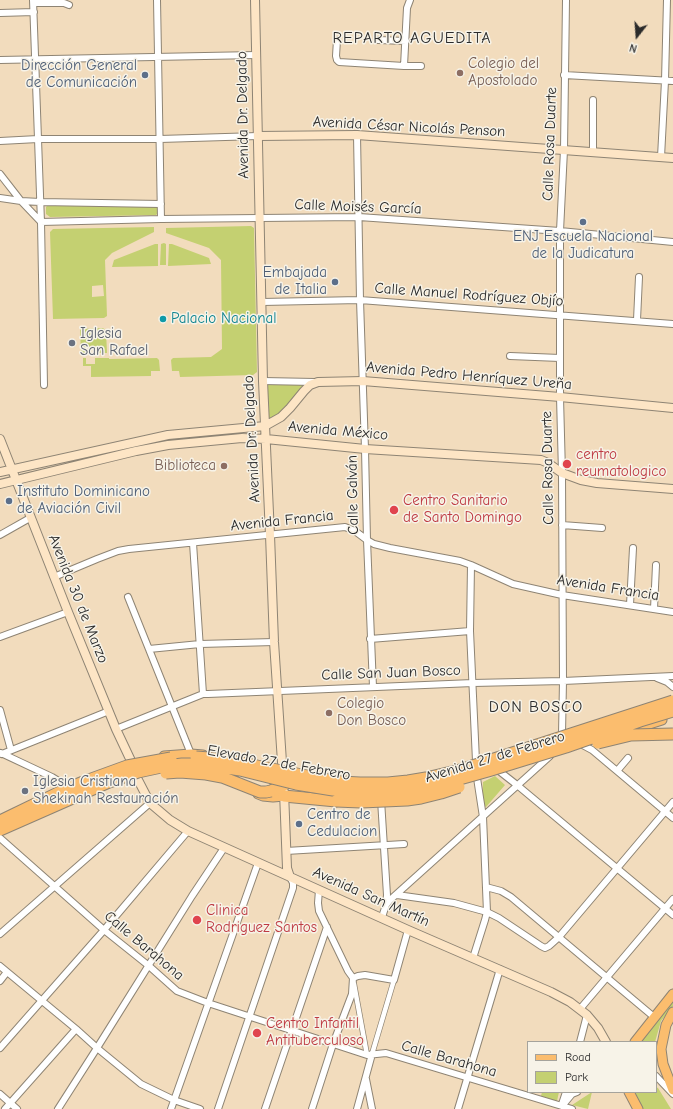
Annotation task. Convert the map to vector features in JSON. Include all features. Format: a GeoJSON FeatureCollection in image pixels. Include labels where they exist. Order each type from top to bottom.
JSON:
{"type":"FeatureCollection","features":[{"type":"Feature","properties":{"kind":"highway"},"geometry":{"type":"LineString","coordinates":[[595,727],[628,712],[673,695]]}},
{"type":"Feature","properties":{"kind":"highway","name":"Elevado 27 de Febrero"},"geometry":{"type":"LineString","coordinates":[[0,820],[64,790],[127,766],[182,757],[222,759],[322,779],[360,783],[388,783],[426,778],[454,771],[673,701]]}},
{"type":"Feature","properties":{"kind":"highway","name":"Elevado 27 de Febrero"},"geometry":{"type":"LineString","coordinates":[[0,830],[135,770],[182,764],[201,764],[221,766],[296,784],[333,790],[359,792],[421,789],[493,772],[673,711]]}},
{"type":"Feature","properties":{"kind":"highway"},"geometry":{"type":"LineString","coordinates":[[566,747],[578,748],[631,735],[673,734]]}},
{"type":"Feature","properties":{"kind":"highway"},"geometry":{"type":"LineString","coordinates":[[135,770],[148,774],[180,772],[206,774],[222,777],[260,792],[284,790],[336,801],[407,800],[421,798],[469,784],[493,772]]}},
{"type":"Feature","properties":{"kind":"main road","name":"Avenida Dr. Delgado"},"geometry":{"type":"LineString","coordinates":[[255,0],[263,381],[274,642],[283,767],[287,868],[290,877]]}},
{"type":"Feature","properties":{"kind":"main road","name":"Avenida César Nicolás Penson"},"geometry":{"type":"LineString","coordinates":[[258,136],[358,135],[673,158]]}},
{"type":"Feature","properties":{"kind":"main road","name":"Avenida Pedro Henríquez Ureña"},"geometry":{"type":"LineString","coordinates":[[318,382],[363,381],[673,408]]}},
{"type":"Feature","properties":{"kind":"main road","name":"Avenida México"},"geometry":{"type":"LineString","coordinates":[[0,472],[168,434],[265,426],[281,417],[304,390],[310,385],[318,382]]}},
{"type":"Feature","properties":{"kind":"main road","name":"Avenida México"},"geometry":{"type":"LineString","coordinates":[[0,484],[136,450],[168,445],[242,438],[366,449],[541,460],[562,473],[581,480],[597,483],[673,489]]}},
{"type":"Feature","properties":{"kind":"main road","name":"Avenida 30 de Marzo"},"geometry":{"type":"LineString","coordinates":[[0,439],[68,612],[116,729],[135,770]]}},
{"type":"Feature","properties":{"kind":"main road","name":"Avenida 27 de Febrero"},"geometry":{"type":"LineString","coordinates":[[0,834],[160,757],[191,754],[214,755],[345,779],[377,779],[413,776],[441,772],[479,758],[673,701]]}},
{"type":"Feature","properties":{"kind":"main road","name":"Avenida 27 de Febrero"},"geometry":{"type":"LineString","coordinates":[[0,820],[65,785],[135,770],[157,772],[188,768],[231,773],[284,790],[311,790],[340,794],[381,796],[421,794],[447,788],[493,772],[550,756],[588,748],[600,741],[673,716]]}},
{"type":"Feature","properties":{"kind":"main road"},"geometry":{"type":"LineString","coordinates":[[188,768],[263,796],[273,797],[284,790]]}},
{"type":"Feature","properties":{"kind":"main road","name":"Avenida San Martín"},"geometry":{"type":"LineString","coordinates":[[135,770],[150,803],[170,820],[188,831],[408,930],[551,992],[570,1002],[587,1015],[598,1028],[605,1041]]}},
{"type":"Feature","properties":{"kind":"main road"},"geometry":{"type":"LineString","coordinates":[[636,1041],[673,994]]}},
{"type":"Feature","properties":{"kind":"main road"},"geometry":{"type":"LineString","coordinates":[[673,1012],[666,1025],[661,1049],[663,1064],[673,1090]]}},
{"type":"Feature","properties":{"kind":"main road"},"geometry":{"type":"LineString","coordinates":[[630,1093],[638,1109]]}},
{"type":"Feature","properties":{"kind":"street"},"geometry":{"type":"LineString","coordinates":[[157,0],[161,219]]}},
{"type":"Feature","properties":{"kind":"street"},"geometry":{"type":"LineString","coordinates":[[404,66],[407,8],[410,0]]}},
{"type":"Feature","properties":{"kind":"street","name":"Calle Rosa Duarte"},"geometry":{"type":"LineString","coordinates":[[550,756],[559,735],[563,681],[560,231],[564,150],[566,0]]}},
{"type":"Feature","properties":{"kind":"street"},"geometry":{"type":"LineString","coordinates":[[661,157],[667,0]]}},
{"type":"Feature","properties":{"kind":"street"},"geometry":{"type":"LineString","coordinates":[[44,385],[41,222],[34,2],[64,3],[68,5]]}},
{"type":"Feature","properties":{"kind":"street"},"geometry":{"type":"LineString","coordinates":[[0,13],[34,12]]}},
{"type":"Feature","properties":{"kind":"street"},"geometry":{"type":"LineString","coordinates":[[337,40],[336,56],[339,62],[421,66]]}},
{"type":"Feature","properties":{"kind":"street"},"geometry":{"type":"LineString","coordinates":[[378,40],[406,41]]}},
{"type":"Feature","properties":{"kind":"street"},"geometry":{"type":"LineString","coordinates":[[0,60],[256,55]]}},
{"type":"Feature","properties":{"kind":"street"},"geometry":{"type":"LineString","coordinates":[[564,76],[673,81]]}},
{"type":"Feature","properties":{"kind":"street"},"geometry":{"type":"LineString","coordinates":[[593,100],[593,152]]}},
{"type":"Feature","properties":{"kind":"street","name":"Calle Galván"},"geometry":{"type":"LineString","coordinates":[[358,135],[360,300],[366,449],[370,638],[373,687]]}},
{"type":"Feature","properties":{"kind":"street","name":"Avenida César Nicolás Penson"},"geometry":{"type":"LineString","coordinates":[[0,141],[38,139],[160,139],[258,136]]}},
{"type":"Feature","properties":{"kind":"street"},"geometry":{"type":"LineString","coordinates":[[0,174],[21,201],[41,222]]}},
{"type":"Feature","properties":{"kind":"street"},"geometry":{"type":"LineString","coordinates":[[0,198],[40,202],[161,204]]}},
{"type":"Feature","properties":{"kind":"street","name":"Calle Moisés García"},"geometry":{"type":"LineString","coordinates":[[41,222],[260,217],[359,217],[560,231],[673,242]]}},
{"type":"Feature","properties":{"kind":"street"},"geometry":{"type":"LineString","coordinates":[[637,320],[639,277]]}},
{"type":"Feature","properties":{"kind":"street","name":"Calle Manuel Rodríguez Objío"},"geometry":{"type":"LineString","coordinates":[[262,302],[360,300],[637,320],[673,324]]}},
{"type":"Feature","properties":{"kind":"street"},"geometry":{"type":"LineString","coordinates":[[510,356],[560,358]]}},
{"type":"Feature","properties":{"kind":"street","name":"Avenida Pedro Henríquez Ureña"},"geometry":{"type":"LineString","coordinates":[[263,381],[318,382]]}},
{"type":"Feature","properties":{"kind":"street"},"geometry":{"type":"LineString","coordinates":[[0,535],[30,518]]}},
{"type":"Feature","properties":{"kind":"street"},"geometry":{"type":"LineString","coordinates":[[562,526],[602,528]]}},
{"type":"Feature","properties":{"kind":"street","name":"Avenida Francia"},"geometry":{"type":"LineString","coordinates":[[54,577],[118,551],[129,549],[193,544],[345,527],[355,531],[374,544],[460,561],[513,584],[562,595],[673,612]]}},
{"type":"Feature","properties":{"kind":"street"},"geometry":{"type":"LineString","coordinates":[[193,544],[203,694]]}},
{"type":"Feature","properties":{"kind":"street"},"geometry":{"type":"LineString","coordinates":[[630,605],[633,548]]}},
{"type":"Feature","properties":{"kind":"street"},"geometry":{"type":"LineString","coordinates":[[472,565],[470,631],[479,758],[477,778],[483,817],[487,912],[473,958]]}},
{"type":"Feature","properties":{"kind":"street"},"geometry":{"type":"LineString","coordinates":[[654,609],[656,565]]}},
{"type":"Feature","properties":{"kind":"street"},"geometry":{"type":"LineString","coordinates":[[128,597],[191,754]]}},
{"type":"Feature","properties":{"kind":"street"},"geometry":{"type":"LineString","coordinates":[[0,637],[68,612]]}},
{"type":"Feature","properties":{"kind":"street"},"geometry":{"type":"LineString","coordinates":[[370,638],[470,631]]}},
{"type":"Feature","properties":{"kind":"street"},"geometry":{"type":"LineString","coordinates":[[149,649],[200,644],[274,642]]}},
{"type":"Feature","properties":{"kind":"street","name":"Calle San Juan Bosco"},"geometry":{"type":"LineString","coordinates":[[116,729],[203,694],[673,676]]}},
{"type":"Feature","properties":{"kind":"street"},"geometry":{"type":"LineString","coordinates":[[654,677],[667,682],[673,687]]}},
{"type":"Feature","properties":{"kind":"street"},"geometry":{"type":"LineString","coordinates":[[0,710],[11,750]]}},
{"type":"Feature","properties":{"kind":"street"},"geometry":{"type":"LineString","coordinates":[[1,753],[109,710]]}},
{"type":"Feature","properties":{"kind":"street"},"geometry":{"type":"LineString","coordinates":[[559,735],[588,748],[673,818]]}},
{"type":"Feature","properties":{"kind":"street"},"geometry":{"type":"LineString","coordinates":[[600,741],[673,737]]}},
{"type":"Feature","properties":{"kind":"street"},"geometry":{"type":"LineString","coordinates":[[1,753],[52,777],[65,785]]}},
{"type":"Feature","properties":{"kind":"street"},"geometry":{"type":"LineString","coordinates":[[386,905],[550,756]]}},
{"type":"Feature","properties":{"kind":"street"},"geometry":{"type":"LineString","coordinates":[[479,758],[493,772],[517,785],[673,916]]}},
{"type":"Feature","properties":{"kind":"street"},"geometry":{"type":"LineString","coordinates":[[617,771],[628,758]]}},
{"type":"Feature","properties":{"kind":"street"},"geometry":{"type":"LineString","coordinates":[[381,796],[387,894],[386,905],[382,918]]}},
{"type":"Feature","properties":{"kind":"street"},"geometry":{"type":"LineString","coordinates":[[397,895],[454,903],[487,912],[499,918],[545,948],[559,937],[673,802]]}},
{"type":"Feature","properties":{"kind":"street"},"geometry":{"type":"LineString","coordinates":[[0,934],[150,803]]}},
{"type":"Feature","properties":{"kind":"street"},"geometry":{"type":"LineString","coordinates":[[0,1048],[104,930],[188,831]]}},
{"type":"Feature","properties":{"kind":"street","name":"Calle Barahona"},"geometry":{"type":"LineString","coordinates":[[0,838],[104,930],[149,966],[177,991],[249,1017],[333,1044],[370,1055],[386,1053],[468,1077],[561,1108],[572,1109]]}},
{"type":"Feature","properties":{"kind":"street"},"geometry":{"type":"LineString","coordinates":[[286,850],[404,844]]}},
{"type":"Feature","properties":{"kind":"street"},"geometry":{"type":"LineString","coordinates":[[58,1109],[192,896],[224,848]]}},
{"type":"Feature","properties":{"kind":"street"},"geometry":{"type":"LineString","coordinates":[[171,1109],[258,863]]}},
{"type":"Feature","properties":{"kind":"street"},"geometry":{"type":"LineString","coordinates":[[218,1109],[293,888],[293,883],[290,877]]}},
{"type":"Feature","properties":{"kind":"street"},"geometry":{"type":"LineString","coordinates":[[486,887],[501,891],[512,897],[654,1017]]}},
{"type":"Feature","properties":{"kind":"street"},"geometry":{"type":"LineString","coordinates":[[319,890],[319,911],[348,971],[353,978],[370,1055]]}},
{"type":"Feature","properties":{"kind":"street"},"geometry":{"type":"LineString","coordinates":[[580,1010],[673,899]]}},
{"type":"Feature","properties":{"kind":"street"},"geometry":{"type":"LineString","coordinates":[[265,1109],[327,927]]}},
{"type":"Feature","properties":{"kind":"street"},"geometry":{"type":"LineString","coordinates":[[357,1109],[366,1078],[370,1055],[408,930]]}},
{"type":"Feature","properties":{"kind":"street"},"geometry":{"type":"LineString","coordinates":[[0,966],[141,1084],[174,1100],[200,1109]]}},
{"type":"Feature","properties":{"kind":"street"},"geometry":{"type":"LineString","coordinates":[[458,1109],[500,969]]}},
{"type":"Feature","properties":{"kind":"street"},"geometry":{"type":"LineString","coordinates":[[0,981],[7,972]]}},
{"type":"Feature","properties":{"kind":"street"},"geometry":{"type":"LineString","coordinates":[[353,978],[365,975],[394,980]]}},
{"type":"Feature","properties":{"kind":"street"},"geometry":{"type":"LineString","coordinates":[[312,1109],[333,1044],[352,994],[353,978]]}},
{"type":"Feature","properties":{"kind":"street"},"geometry":{"type":"LineString","coordinates":[[580,1041],[587,1015]]}},
{"type":"Feature","properties":{"kind":"street"},"geometry":{"type":"LineString","coordinates":[[5,1109],[76,1029]]}},
{"type":"Feature","properties":{"kind":"street"},"geometry":{"type":"LineString","coordinates":[[657,1077],[673,1094]]}},
{"type":"Feature","properties":{"kind":"street"},"geometry":{"type":"LineString","coordinates":[[366,1078],[372,1109]]}},
{"type":"Feature","properties":{"kind":"street"},"geometry":{"type":"LineString","coordinates":[[657,1080],[663,1083]]}},
{"type":"Feature","properties":{"kind":"street"},"geometry":{"type":"LineString","coordinates":[[561,1108],[566,1093]]}},
{"type":"Feature","properties":{"kind":"street"},"geometry":{"type":"LineString","coordinates":[[561,1108],[574,1093]]}},
{"type":"Feature","properties":{"kind":"street"},"geometry":{"type":"LineString","coordinates":[[0,1094],[17,1109]]}},
{"type":"Feature","properties":{"kind":"green space"},"geometry":{"type":"Polygon","coordinates":[[[48,205],[157,206],[158,213],[156,215],[50,217],[46,214],[46,207],[48,205]]]}},
{"type":"Feature","properties":{"kind":"green space"},"geometry":{"type":"Polygon","coordinates":[[[251,226],[254,228],[257,372],[253,375],[180,377],[179,371],[172,371],[171,360],[173,358],[211,357],[222,349],[221,260],[209,248],[166,233],[166,228],[251,226]]]}},
{"type":"Feature","properties":{"kind":"green space"},"geometry":{"type":"Polygon","coordinates":[[[154,227],[154,232],[112,253],[105,260],[107,316],[104,318],[53,319],[50,232],[53,229],[154,227]],[[103,285],[92,286],[92,297],[104,296],[103,285]]]}},
{"type":"Feature","properties":{"kind":"green space"},"geometry":{"type":"Polygon","coordinates":[[[158,244],[158,266],[112,267],[114,260],[158,244]]]}},
{"type":"Feature","properties":{"kind":"green space"},"geometry":{"type":"Polygon","coordinates":[[[161,244],[166,244],[166,265],[160,265],[161,244]]]}},
{"type":"Feature","properties":{"kind":"green space"},"geometry":{"type":"Polygon","coordinates":[[[169,244],[209,258],[211,264],[168,266],[169,244]]]}},
{"type":"Feature","properties":{"kind":"green space"},"geometry":{"type":"Polygon","coordinates":[[[103,328],[106,331],[107,353],[94,353],[94,347],[87,347],[87,353],[81,354],[80,329],[103,328]]]}},
{"type":"Feature","properties":{"kind":"green space"},"geometry":{"type":"Polygon","coordinates":[[[83,358],[86,358],[86,364],[95,364],[95,358],[157,358],[159,360],[160,371],[151,371],[151,376],[91,377],[91,366],[83,366],[83,358]]]}},
{"type":"Feature","properties":{"kind":"green space"},"geometry":{"type":"Polygon","coordinates":[[[264,383],[308,383],[286,410],[266,422],[264,383]]]}},
{"type":"Feature","properties":{"kind":"green space"},"geometry":{"type":"Polygon","coordinates":[[[495,776],[505,785],[486,807],[482,805],[483,782],[495,776]]]}},
{"type":"Feature","properties":{"kind":"green space"},"geometry":{"type":"Polygon","coordinates":[[[673,995],[673,1006],[661,1021],[655,1041],[639,1041],[673,995]]]}},
{"type":"Feature","properties":{"kind":"green space"},"geometry":{"type":"Polygon","coordinates":[[[657,1088],[671,1109],[640,1109],[632,1093],[657,1093],[657,1088]]]}},
{"type":"Feature","properties":{"kind":"green space"},"geometry":{"type":"Polygon","coordinates":[[[542,1093],[559,1093],[557,1101],[541,1096],[542,1093]]]}},
{"type":"Feature","properties":{"kind":"green space"},"geometry":{"type":"Polygon","coordinates":[[[590,1093],[592,1093],[588,1109],[572,1105],[590,1093]]]}},
{"type":"Feature","properties":{"kind":"place","name":"Colegio del Apostolado"},"geometry":{"type":"Point","coordinates":[460,73]}},
{"type":"Feature","properties":{"kind":"place","name":"Dirección General de Comunicación"},"geometry":{"type":"Point","coordinates":[145,75]}},
{"type":"Feature","properties":{"kind":"place","name":"ENJ Escuela Nacional de la Judicatura"},"geometry":{"type":"Point","coordinates":[583,222]}},
{"type":"Feature","properties":{"kind":"place","name":"Embajada de Italia"},"geometry":{"type":"Point","coordinates":[335,282]}},
{"type":"Feature","properties":{"kind":"place","name":"Palacio Nacional"},"geometry":{"type":"Point","coordinates":[163,319]}},
{"type":"Feature","properties":{"kind":"place","name":"Iglesia San Rafael"},"geometry":{"type":"Point","coordinates":[72,343]}},
{"type":"Feature","properties":{"kind":"place","name":"centro reumatologico"},"geometry":{"type":"Point","coordinates":[567,464]}},
{"type":"Feature","properties":{"kind":"place","name":"Biblioteca"},"geometry":{"type":"Point","coordinates":[224,466]}},
{"type":"Feature","properties":{"kind":"place","name":"Instituto Dominicano de Aviación Civil"},"geometry":{"type":"Point","coordinates":[9,501]}},
{"type":"Feature","properties":{"kind":"place","name":"Centro Sanitario de Santo Domingo"},"geometry":{"type":"Point","coordinates":[394,510]}},
{"type":"Feature","properties":{"kind":"place","name":"Colegio Don Bosco"},"geometry":{"type":"Point","coordinates":[329,713]}},
{"type":"Feature","properties":{"kind":"place","name":"Iglesia Cristiana Shekinah Restauración"},"geometry":{"type":"Point","coordinates":[25,791]}},
{"type":"Feature","properties":{"kind":"place","name":"Centro de Cedulacion"},"geometry":{"type":"Point","coordinates":[299,824]}},
{"type":"Feature","properties":{"kind":"place","name":"Clinica Rodriguez Santos"},"geometry":{"type":"Point","coordinates":[197,920]}},
{"type":"Feature","properties":{"kind":"place","name":"Centro Infantil Antituberculoso"},"geometry":{"type":"Point","coordinates":[257,1033]}},
{"type":"Feature","properties":{"kind":"district","name":"REPARTO AGUEDITA"},"geometry":{"type":"Point","coordinates":[412,38]}},
{"type":"Feature","properties":{"kind":"district","name":"DON BOSCO"},"geometry":{"type":"Point","coordinates":[536,707]}}]}
